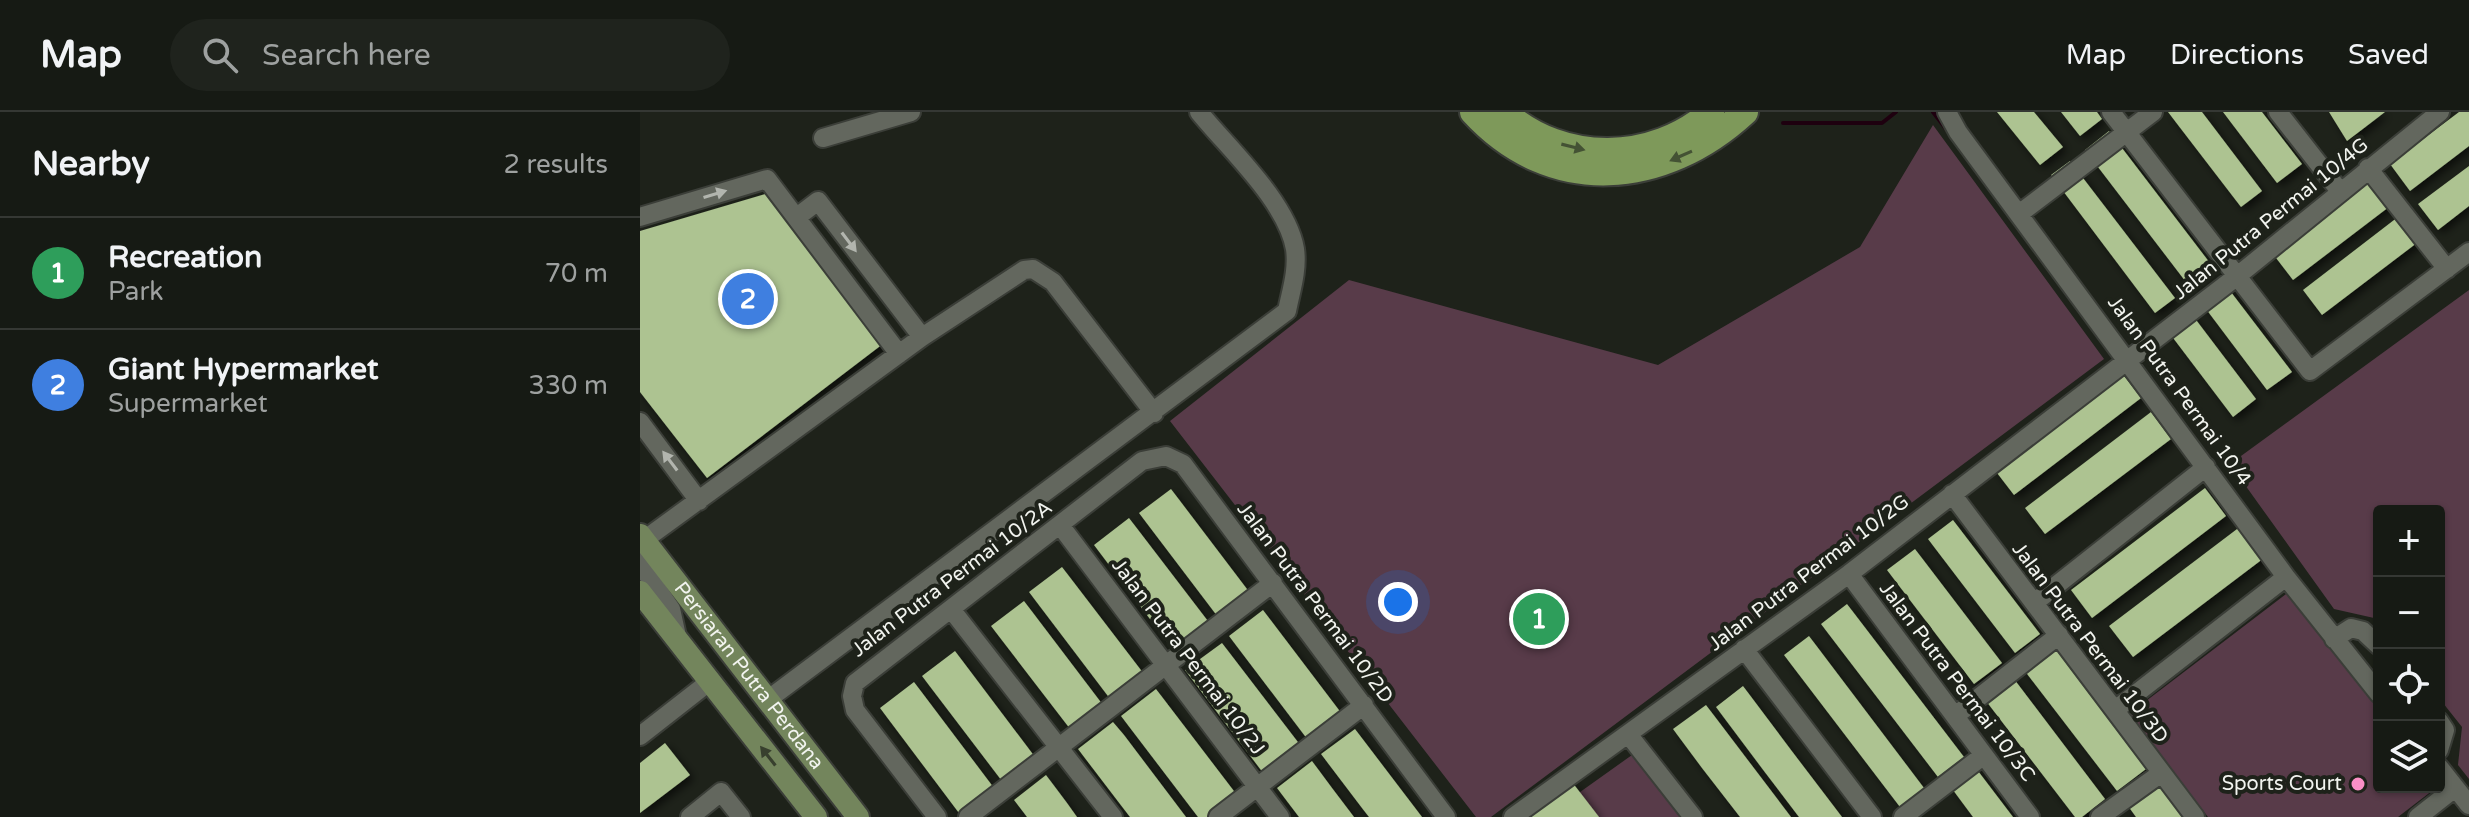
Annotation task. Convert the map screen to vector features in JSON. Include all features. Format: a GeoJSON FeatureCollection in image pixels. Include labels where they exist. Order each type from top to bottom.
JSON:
{"type":"FeatureCollection","features":[{"type":"Feature","properties":{"kind":"highway"},"geometry":{"type":"LineString","coordinates":[[1473,112],[1494,132],[1538,159],[1575,169],[1621,173],[1673,161],[1698,149],[1745,112]]}},
{"type":"Feature","properties":{"kind":"highway"},"geometry":{"type":"LineString","coordinates":[[1504,112],[1527,129],[1556,142],[1604,152],[1638,149],[1670,139],[1711,112]]}},
{"type":"Feature","properties":{"kind":"main road","name":"Persiaran Putra Perdana"},"geometry":{"type":"LineString","coordinates":[[641,543],[856,815]]}},
{"type":"Feature","properties":{"kind":"main road","name":"Persiaran Putra Perdana"},"geometry":{"type":"LineString","coordinates":[[640,592],[813,815]]}},
{"type":"Feature","properties":{"kind":"street"},"geometry":{"type":"LineString","coordinates":[[823,138],[911,112]]}},
{"type":"Feature","properties":{"kind":"street"},"geometry":{"type":"LineString","coordinates":[[766,701],[1287,311],[1295,270],[1291,234],[1281,212],[1199,112]]}},
{"type":"Feature","properties":{"kind":"street","name":"Jalan Putra Permai 10/4"},"geometry":{"type":"LineString","coordinates":[[1947,112],[2286,577],[2373,687]]}},
{"type":"Feature","properties":{"kind":"street"},"geometry":{"type":"LineString","coordinates":[[2111,112],[2310,371],[2469,252]]}},
{"type":"Feature","properties":{"kind":"street"},"geometry":{"type":"LineString","coordinates":[[2019,214],[2153,112]]}},
{"type":"Feature","properties":{"kind":"street"},"geometry":{"type":"LineString","coordinates":[[2278,112],[2339,190]]}},
{"type":"Feature","properties":{"kind":"street","name":"Jalan Putra Permai 10/4G"},"geometry":{"type":"LineString","coordinates":[[2129,359],[2440,112]]}},
{"type":"Feature","properties":{"kind":"street"},"geometry":{"type":"LineString","coordinates":[[2368,168],[2447,269]]}},
{"type":"Feature","properties":{"kind":"street"},"geometry":{"type":"LineString","coordinates":[[640,217],[767,179],[899,354]]}},
{"type":"Feature","properties":{"kind":"street"},"geometry":{"type":"LineString","coordinates":[[797,217],[818,201],[922,337]]}},
{"type":"Feature","properties":{"kind":"street"},"geometry":{"type":"LineString","coordinates":[[641,543],[922,337],[1024,270],[1033,269],[1053,282],[1154,413]]}},
{"type":"Feature","properties":{"kind":"street","name":"Jalan Putra Permai 10/2G"},"geometry":{"type":"LineString","coordinates":[[1513,817],[1849,574],[2129,359]]}},
{"type":"Feature","properties":{"kind":"street"},"geometry":{"type":"LineString","coordinates":[[640,422],[699,501]]}},
{"type":"Feature","properties":{"kind":"street","name":"Jalan Putra Permai 10/2D"},"geometry":{"type":"LineString","coordinates":[[1130,471],[1155,456],[1166,456],[1183,464],[1446,817]]}},
{"type":"Feature","properties":{"kind":"street"},"geometry":{"type":"LineString","coordinates":[[2034,603],[2206,467]]}},
{"type":"Feature","properties":{"kind":"street","name":"Jalan Putra Permai 10/2A"},"geometry":{"type":"LineString","coordinates":[[937,817],[859,716],[852,696],[860,677],[1130,471]]}},
{"type":"Feature","properties":{"kind":"street","name":"Jalan Putra Permai 10/3D"},"geometry":{"type":"LineString","coordinates":[[1952,494],[2195,817]]}},
{"type":"Feature","properties":{"kind":"street","name":"Jalan Putra Permai 10/2J"},"geometry":{"type":"LineString","coordinates":[[1060,525],[1280,817]]}},
{"type":"Feature","properties":{"kind":"street"},"geometry":{"type":"LineString","coordinates":[[640,564],[671,609],[678,641]]}},
{"type":"Feature","properties":{"kind":"street","name":"Jalan Putra Permai 10/3C"},"geometry":{"type":"LineString","coordinates":[[1849,574],[2030,817]]}},
{"type":"Feature","properties":{"kind":"street"},"geometry":{"type":"LineString","coordinates":[[2115,710],[2286,577]]}},
{"type":"Feature","properties":{"kind":"street"},"geometry":{"type":"LineString","coordinates":[[968,817],[1273,583]]}},
{"type":"Feature","properties":{"kind":"street"},"geometry":{"type":"LineString","coordinates":[[951,609],[1113,817]]}},
{"type":"Feature","properties":{"kind":"street"},"geometry":{"type":"LineString","coordinates":[[2334,639],[2351,628],[2363,631],[2373,640]]}},
{"type":"Feature","properties":{"kind":"street"},"geometry":{"type":"LineString","coordinates":[[1955,716],[2059,635]]}},
{"type":"Feature","properties":{"kind":"street"},"geometry":{"type":"LineString","coordinates":[[1744,649],[1872,817]]}},
{"type":"Feature","properties":{"kind":"street"},"geometry":{"type":"LineString","coordinates":[[640,736],[709,682]]}},
{"type":"Feature","properties":{"kind":"street"},"geometry":{"type":"LineString","coordinates":[[1218,817],[1364,705]]}},
{"type":"Feature","properties":{"kind":"street"},"geometry":{"type":"LineString","coordinates":[[1628,734],[1693,817]]}},
{"type":"Feature","properties":{"kind":"street"},"geometry":{"type":"LineString","coordinates":[[1903,817],[1984,755]]}},
{"type":"Feature","properties":{"kind":"street"},"geometry":{"type":"LineString","coordinates":[[2100,817],[2160,774]]}},
{"type":"Feature","properties":{"kind":"street"},"geometry":{"type":"LineString","coordinates":[[2445,775],[2469,805]]}},
{"type":"Feature","properties":{"kind":"street"},"geometry":{"type":"LineString","coordinates":[[2418,817],[2455,788]]}},
{"type":"Feature","properties":{"kind":"street"},"geometry":{"type":"LineString","coordinates":[[690,817],[721,792],[741,817]]}},
{"type":"Feature","properties":{"kind":"shaded area"},"geometry":{"type":"Polygon","coordinates":[[[1933,125],[2104,359],[1491,817],[1476,817],[1170,421],[1349,280],[1658,365],[1860,247],[1933,125]]]}},
{"type":"Feature","properties":{"kind":"shaded area"},"geometry":{"type":"Polygon","coordinates":[[[2469,290],[2469,779],[2458,765],[2462,727],[2445,706],[2445,505],[2373,505],[2373,618],[2334,609],[2230,464],[2469,290]]]}},
{"type":"Feature","properties":{"kind":"shaded area"},"geometry":{"type":"Polygon","coordinates":[[[2290,591],[2373,701],[2373,793],[2429,793],[2398,817],[2208,817],[2129,714],[2290,591]]]}},
{"type":"Feature","properties":{"kind":"shaded area"},"geometry":{"type":"Polygon","coordinates":[[[1632,755],[1681,817],[1545,817],[1632,755]]]}},
{"type":"Feature","properties":{"kind":"building"},"geometry":{"type":"Polygon","coordinates":[[[1997,112],[2034,112],[2063,147],[2040,165],[1997,112]]]}},
{"type":"Feature","properties":{"kind":"building"},"geometry":{"type":"Polygon","coordinates":[[[2061,112],[2097,112],[2102,119],[2080,136],[2061,112]]]}},
{"type":"Feature","properties":{"kind":"building"},"geometry":{"type":"Polygon","coordinates":[[[2168,112],[2202,112],[2262,191],[2241,207],[2168,112]]]}},
{"type":"Feature","properties":{"kind":"building"},"geometry":{"type":"Polygon","coordinates":[[[2223,112],[2262,112],[2302,164],[2277,183],[2223,112]]]}},
{"type":"Feature","properties":{"kind":"building"},"geometry":{"type":"Polygon","coordinates":[[[2329,112],[2385,112],[2347,141],[2329,112]]]}},
{"type":"Feature","properties":{"kind":"building"},"geometry":{"type":"Polygon","coordinates":[[[2459,112],[2469,112],[2469,146],[2410,191],[2390,164],[2459,112]]]}},
{"type":"Feature","properties":{"kind":"building"},"geometry":{"type":"Polygon","coordinates":[[[2109,131],[2213,267],[2189,286],[2085,150],[2109,131]]]}},
{"type":"Feature","properties":{"kind":"building"},"geometry":{"type":"Polygon","coordinates":[[[2070,161],[2175,298],[2155,313],[2051,175],[2070,161]]]}},
{"type":"Feature","properties":{"kind":"building"},"geometry":{"type":"Polygon","coordinates":[[[2469,166],[2469,206],[2438,230],[2418,204],[2469,166]]]}},
{"type":"Feature","properties":{"kind":"building"},"geometry":{"type":"Polygon","coordinates":[[[2378,174],[2398,200],[2293,280],[2273,254],[2378,174]]]}},
{"type":"Feature","properties":{"kind":"building"},"geometry":{"type":"Polygon","coordinates":[[[772,192],[888,340],[707,478],[640,392],[640,231],[772,192]]]}},
{"type":"Feature","properties":{"kind":"building"},"geometry":{"type":"Polygon","coordinates":[[[2407,210],[2426,236],[2322,315],[2303,290],[2407,210]]]}},
{"type":"Feature","properties":{"kind":"building"},"geometry":{"type":"Polygon","coordinates":[[[2221,279],[2292,372],[2267,390],[2197,297],[2221,279]]]}},
{"type":"Feature","properties":{"kind":"building"},"geometry":{"type":"Polygon","coordinates":[[[2184,304],[2256,399],[2233,417],[2161,322],[2184,304]]]}},
{"type":"Feature","properties":{"kind":"building"},"geometry":{"type":"Polygon","coordinates":[[[2121,372],[2141,398],[2014,495],[1994,469],[2121,372]]]}},
{"type":"Feature","properties":{"kind":"building"},"geometry":{"type":"Polygon","coordinates":[[[2151,412],[2171,439],[2045,534],[2025,508],[2151,412]]]}},
{"type":"Feature","properties":{"kind":"building"},"geometry":{"type":"Polygon","coordinates":[[[2205,488],[2226,516],[2092,618],[2071,590],[2205,488]]]}},
{"type":"Feature","properties":{"kind":"building"},"geometry":{"type":"Polygon","coordinates":[[[1171,489],[1253,597],[1221,621],[1139,513],[1171,489]]]}},
{"type":"Feature","properties":{"kind":"building"},"geometry":{"type":"Polygon","coordinates":[[[1129,518],[1214,629],[1178,656],[1094,545],[1129,518]]]}},
{"type":"Feature","properties":{"kind":"building"},"geometry":{"type":"Polygon","coordinates":[[[1953,520],[2040,634],[2015,653],[1928,539],[1953,520]]]}},
{"type":"Feature","properties":{"kind":"building"},"geometry":{"type":"Polygon","coordinates":[[[2241,526],[2264,558],[2133,657],[2109,626],[2241,526]]]}},
{"type":"Feature","properties":{"kind":"building"},"geometry":{"type":"Polygon","coordinates":[[[1915,549],[2002,663],[1974,684],[1887,570],[1915,549]]]}},
{"type":"Feature","properties":{"kind":"building"},"geometry":{"type":"Polygon","coordinates":[[[1062,567],[1147,678],[1114,704],[1029,592],[1062,567]]]}},
{"type":"Feature","properties":{"kind":"building"},"geometry":{"type":"Polygon","coordinates":[[[1024,601],[1106,709],[1074,734],[991,626],[1024,601]]]}},
{"type":"Feature","properties":{"kind":"building"},"geometry":{"type":"Polygon","coordinates":[[[1847,604],[1964,757],[1938,777],[1821,624],[1847,604]]]}},
{"type":"Feature","properties":{"kind":"building"},"geometry":{"type":"Polygon","coordinates":[[[1263,610],[1345,718],[1311,744],[1229,636],[1263,610]]]}},
{"type":"Feature","properties":{"kind":"building"},"geometry":{"type":"Polygon","coordinates":[[[1809,636],[1924,788],[1900,807],[1784,655],[1809,636]]]}},
{"type":"Feature","properties":{"kind":"building"},"geometry":{"type":"Polygon","coordinates":[[[1222,643],[1304,750],[1267,778],[1185,670],[1222,643]]]}},
{"type":"Feature","properties":{"kind":"building"},"geometry":{"type":"Polygon","coordinates":[[[2051,643],[2146,769],[2117,791],[2021,666],[2051,643]]]}},
{"type":"Feature","properties":{"kind":"building"},"geometry":{"type":"Polygon","coordinates":[[[955,651],[1038,761],[1005,785],[922,676],[955,651]]]}},
{"type":"Feature","properties":{"kind":"building"},"geometry":{"type":"Polygon","coordinates":[[[2011,675],[2105,799],[2082,817],[2075,817],[1983,697],[2011,675]]]}},
{"type":"Feature","properties":{"kind":"building"},"geometry":{"type":"Polygon","coordinates":[[[914,682],[997,792],[962,817],[880,708],[914,682]]]}},
{"type":"Feature","properties":{"kind":"building"},"geometry":{"type":"Polygon","coordinates":[[[1743,686],[1842,817],[1799,817],[1764,771],[1716,707],[1743,686]]]}},
{"type":"Feature","properties":{"kind":"building"},"geometry":{"type":"Polygon","coordinates":[[[1156,689],[1240,799],[1217,817],[1198,817],[1121,716],[1156,689]]]}},
{"type":"Feature","properties":{"kind":"building"},"geometry":{"type":"Polygon","coordinates":[[[1706,705],[1791,817],[1740,817],[1702,768],[1673,729],[1706,705]]]}},
{"type":"Feature","properties":{"kind":"building"},"geometry":{"type":"Polygon","coordinates":[[[1113,722],[1186,817],[1130,817],[1120,804],[1078,749],[1113,722]]]}},
{"type":"Feature","properties":{"kind":"building"},"geometry":{"type":"Polygon","coordinates":[[[1355,729],[1422,817],[1369,817],[1362,808],[1321,754],[1355,729]]]}},
{"type":"Feature","properties":{"kind":"building"},"geometry":{"type":"Polygon","coordinates":[[[665,743],[690,775],[640,813],[640,763],[665,743]]]}},
{"type":"Feature","properties":{"kind":"building"},"geometry":{"type":"Polygon","coordinates":[[[1312,761],[1354,817],[1299,817],[1277,788],[1312,761]]]}},
{"type":"Feature","properties":{"kind":"building"},"geometry":{"type":"Polygon","coordinates":[[[1975,767],[2013,817],[1973,817],[1950,786],[1975,767]]]}},
{"type":"Feature","properties":{"kind":"building"},"geometry":{"type":"Polygon","coordinates":[[[1046,775],[1077,817],[1027,817],[1014,800],[1046,775]]]}},
{"type":"Feature","properties":{"kind":"building"},"geometry":{"type":"Polygon","coordinates":[[[1572,782],[1599,817],[1524,817],[1572,782]]]}},
{"type":"Feature","properties":{"kind":"building"},"geometry":{"type":"Polygon","coordinates":[[[2158,784],[2182,817],[2136,817],[2128,806],[2158,784]]]}},
{"type":"Feature","properties":{"kind":"waterway"},"geometry":{"type":"LineString","coordinates":[[1783,123],[1882,123],[1896,112]]}},
{"type":"Feature","properties":{"kind":"waterway"},"geometry":{"type":"LineString","coordinates":[[1933,112],[1950,134]]}},
{"type":"Feature","properties":{"kind":"place","name":"Giant Hypermarket"},"geometry":{"type":"Point","coordinates":[748,299]}},
{"type":"Feature","properties":{"kind":"place","name":"Recreation"},"geometry":{"type":"Point","coordinates":[1539,619]}},
{"type":"Feature","properties":{"kind":"place","name":"Sports Court"},"geometry":{"type":"Point","coordinates":[2358,784]}}]}
